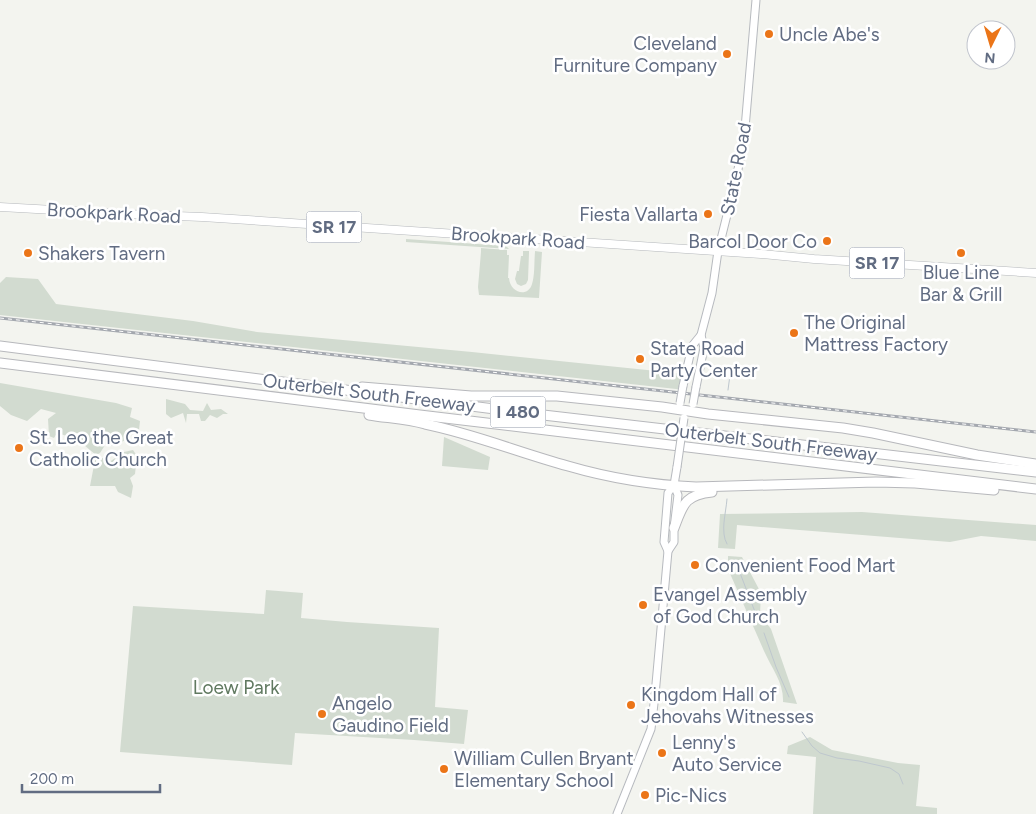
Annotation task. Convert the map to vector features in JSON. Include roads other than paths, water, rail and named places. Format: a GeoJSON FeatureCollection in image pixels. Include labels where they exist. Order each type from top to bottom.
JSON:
{"type":"FeatureCollection","features":[{"type":"Feature","properties":{"kind":"highway","name":"Outerbelt South Freeway"},"geometry":{"type":"LineString","coordinates":[[0,346],[526,413],[1036,472]]}},
{"type":"Feature","properties":{"kind":"highway","name":"Outerbelt South Freeway"},"geometry":{"type":"LineString","coordinates":[[0,364],[1036,490]]}},
{"type":"Feature","properties":{"kind":"highway"},"geometry":{"type":"LineString","coordinates":[[303,385],[348,385],[471,396],[557,396],[662,407],[686,415],[843,428],[977,455],[1036,464]]}},
{"type":"Feature","properties":{"kind":"highway"},"geometry":{"type":"LineString","coordinates":[[298,401],[334,411],[424,423],[604,476],[674,486],[696,488],[901,482],[1004,491],[1036,490]]}},
{"type":"Feature","properties":{"kind":"highway"},"geometry":{"type":"LineString","coordinates":[[674,528],[683,506],[696,495],[760,486]]}},
{"type":"Feature","properties":{"kind":"main road","name":"State Road"},"geometry":{"type":"LineString","coordinates":[[686,415],[680,403],[683,386],[692,346],[701,335],[712,293],[718,251],[744,140],[756,0]]}},
{"type":"Feature","properties":{"kind":"main road","name":"Brookpark Road"},"geometry":{"type":"LineString","coordinates":[[0,207],[202,217],[1036,273]]}},
{"type":"Feature","properties":{"kind":"main road","name":"State Road"},"geometry":{"type":"LineString","coordinates":[[686,415],[693,404],[704,348],[701,335]]}},
{"type":"Feature","properties":{"kind":"main road"},"geometry":{"type":"LineString","coordinates":[[668,551],[664,542],[668,493],[674,486],[686,415]]}},
{"type":"Feature","properties":{"kind":"main road"},"geometry":{"type":"LineString","coordinates":[[616,814],[635,772],[651,729],[668,551],[674,542],[678,495],[674,486]]}},
{"type":"Feature","properties":{"kind":"waterway"},"geometry":{"type":"LineString","coordinates":[[728,390],[730,375]]}},
{"type":"Feature","properties":{"kind":"waterway"},"geometry":{"type":"LineString","coordinates":[[727,499],[724,534],[727,544]]}},
{"type":"Feature","properties":{"kind":"waterway"},"geometry":{"type":"LineString","coordinates":[[735,560],[757,617]]}},
{"type":"Feature","properties":{"kind":"waterway"},"geometry":{"type":"LineString","coordinates":[[764,633],[789,697]]}},
{"type":"Feature","properties":{"kind":"waterway"},"geometry":{"type":"LineString","coordinates":[[802,732],[812,746],[820,753],[890,768],[899,774],[903,784]]}},
{"type":"Feature","properties":{"kind":"railway"},"geometry":{"type":"LineString","coordinates":[[0,318],[1036,432]]}},
{"type":"Feature","properties":{"kind":"place","name":"Uncle Abe's"},"geometry":{"type":"Point","coordinates":[769,34]}},
{"type":"Feature","properties":{"kind":"place","name":"Cleveland Furniture Company"},"geometry":{"type":"Point","coordinates":[727,54]}},
{"type":"Feature","properties":{"kind":"place","name":"Fiesta Vallarta"},"geometry":{"type":"Point","coordinates":[708,214]}},
{"type":"Feature","properties":{"kind":"place","name":"Barcol Door Co"},"geometry":{"type":"Point","coordinates":[827,241]}},
{"type":"Feature","properties":{"kind":"place","name":"Shakers Tavern"},"geometry":{"type":"Point","coordinates":[28,253]}},
{"type":"Feature","properties":{"kind":"place","name":"Blue Line Bar & Grill"},"geometry":{"type":"Point","coordinates":[961,253]}},
{"type":"Feature","properties":{"kind":"place","name":"The Original Mattress Factory"},"geometry":{"type":"Point","coordinates":[794,333]}},
{"type":"Feature","properties":{"kind":"place","name":"State Road Party Center"},"geometry":{"type":"Point","coordinates":[640,359]}},
{"type":"Feature","properties":{"kind":"place","name":"St. Leo the Great Catholic Church"},"geometry":{"type":"Point","coordinates":[19,448]}},
{"type":"Feature","properties":{"kind":"place","name":"Convenient Food Mart"},"geometry":{"type":"Point","coordinates":[695,565]}},
{"type":"Feature","properties":{"kind":"place","name":"Evangel Assembly of God Church"},"geometry":{"type":"Point","coordinates":[643,605]}},
{"type":"Feature","properties":{"kind":"place","name":"Kingdom Hall of Jehovahs Witnesses"},"geometry":{"type":"Point","coordinates":[631,705]}},
{"type":"Feature","properties":{"kind":"place","name":"Angelo Gaudino Field"},"geometry":{"type":"Point","coordinates":[322,714]}},
{"type":"Feature","properties":{"kind":"place","name":"Lenny's Auto Service"},"geometry":{"type":"Point","coordinates":[662,753]}},
{"type":"Feature","properties":{"kind":"place","name":"William Cullen Bryant Elementary School"},"geometry":{"type":"Point","coordinates":[444,769]}},
{"type":"Feature","properties":{"kind":"place","name":"Pic-Nics"},"geometry":{"type":"Point","coordinates":[645,795]}},
{"type":"Feature","properties":{"kind":"park label","name":"Loew Park"},"geometry":{"type":"Point","coordinates":[236,687]}}]}
